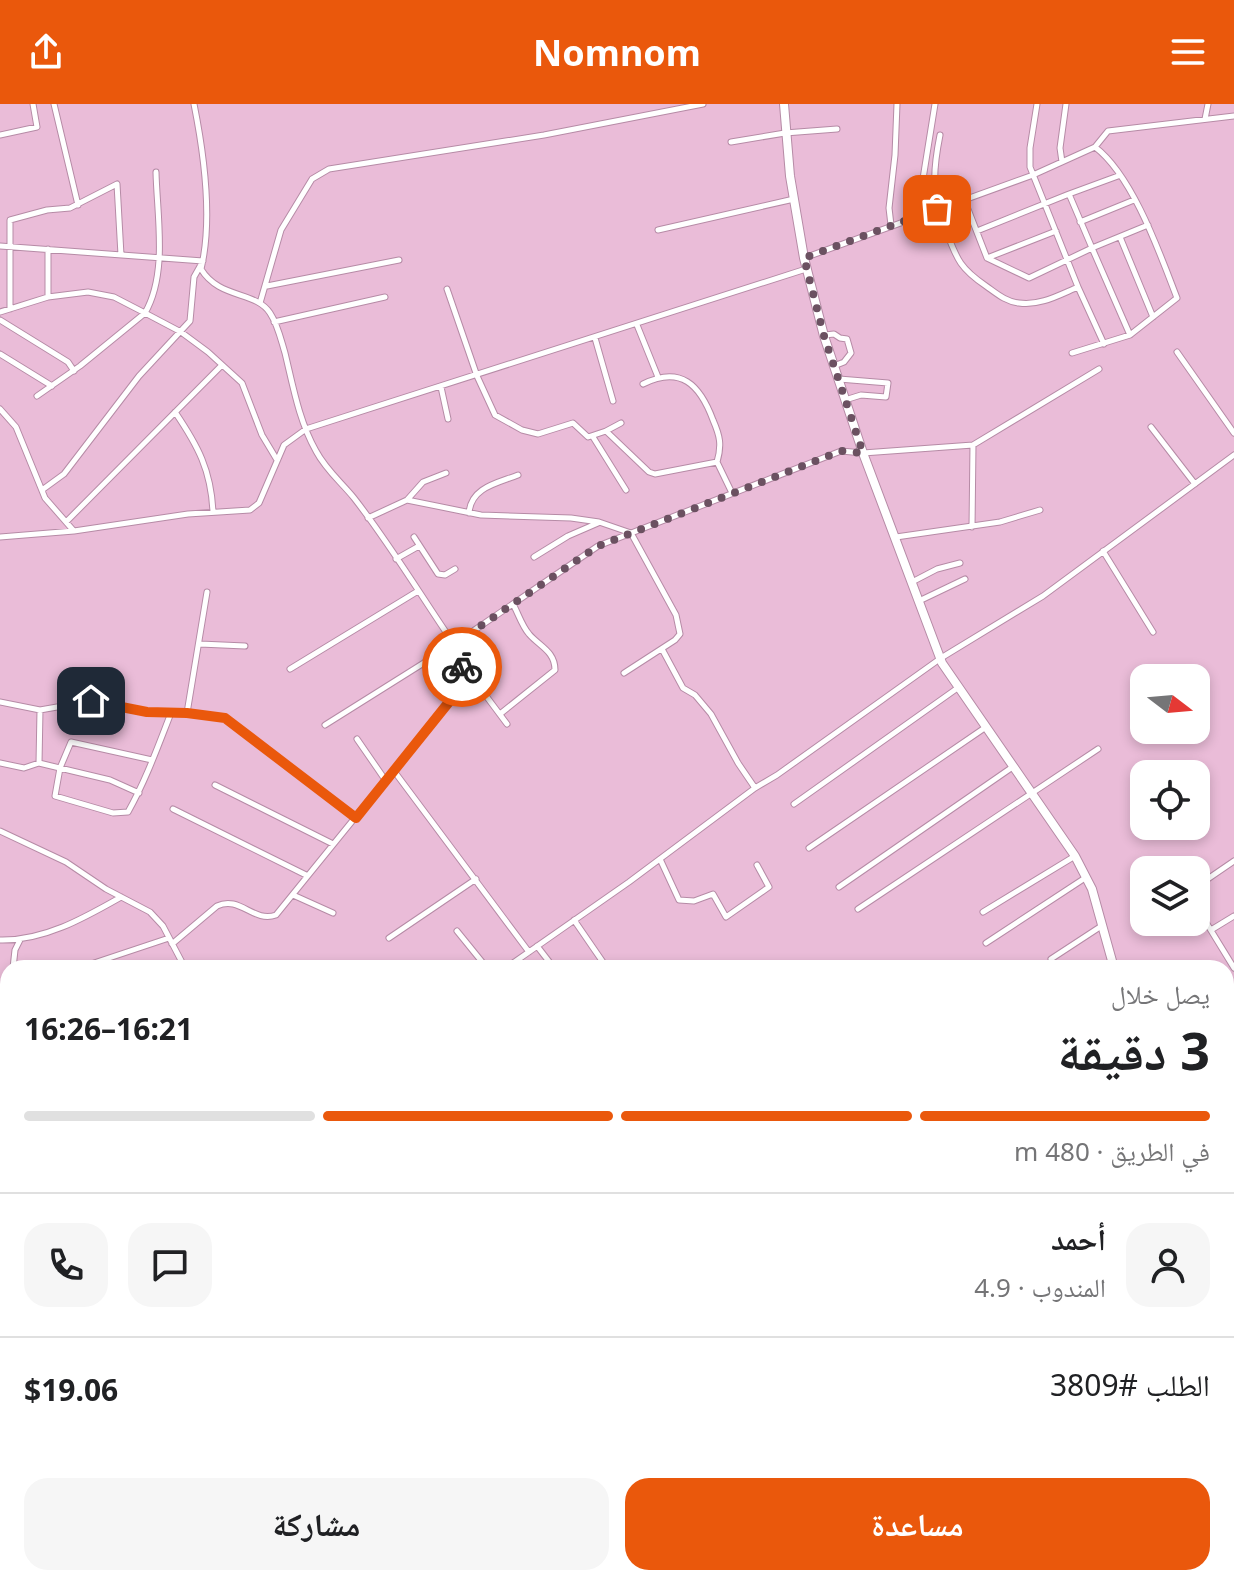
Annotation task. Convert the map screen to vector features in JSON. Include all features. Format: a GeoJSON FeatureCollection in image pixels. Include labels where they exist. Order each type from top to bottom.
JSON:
{"type":"FeatureCollection","features":[{"type":"Feature","properties":{"kind":"street"},"geometry":{"type":"LineString","coordinates":[[0,135],[37,127],[33,104]]}},
{"type":"Feature","properties":{"kind":"street"},"geometry":{"type":"LineString","coordinates":[[54,104],[78,205]]}},
{"type":"Feature","properties":{"kind":"street"},"geometry":{"type":"LineString","coordinates":[[194,104],[204,163],[205,249],[201,269],[208,280],[222,290],[260,303],[270,312],[306,429],[329,472],[354,498],[454,644],[462,665],[507,724]]}},
{"type":"Feature","properties":{"kind":"street"},"geometry":{"type":"LineString","coordinates":[[260,303],[281,230],[312,179],[329,169],[544,135],[703,104]]}},
{"type":"Feature","properties":{"kind":"street"},"geometry":{"type":"LineString","coordinates":[[784,104],[785,133],[804,258],[824,336],[863,453],[919,601],[941,658],[1075,856],[1103,925],[1112,960]]}},
{"type":"Feature","properties":{"kind":"street"},"geometry":{"type":"LineString","coordinates":[[891,225],[889,208],[897,104]]}},
{"type":"Feature","properties":{"kind":"street"},"geometry":{"type":"LineString","coordinates":[[917,216],[935,104]]}},
{"type":"Feature","properties":{"kind":"street"},"geometry":{"type":"LineString","coordinates":[[1037,104],[1029,160],[1033,175],[1104,344]]}},
{"type":"Feature","properties":{"kind":"street"},"geometry":{"type":"LineString","coordinates":[[1062,163],[1060,148],[1066,104]]}},
{"type":"Feature","properties":{"kind":"street"},"geometry":{"type":"LineString","coordinates":[[1205,119],[1208,104]]}},
{"type":"Feature","properties":{"kind":"street"},"geometry":{"type":"LineString","coordinates":[[804,258],[1062,163],[1095,147],[1108,131],[1234,116]]}},
{"type":"Feature","properties":{"kind":"street"},"geometry":{"type":"LineString","coordinates":[[731,142],[837,129]]}},
{"type":"Feature","properties":{"kind":"street"},"geometry":{"type":"LineString","coordinates":[[940,135],[933,177],[937,209],[958,262],[968,274],[1007,300],[1018,303],[1040,303],[1078,287]]}},
{"type":"Feature","properties":{"kind":"street"},"geometry":{"type":"LineString","coordinates":[[1072,353],[1130,335],[1177,298],[1148,225],[1106,155],[1095,147]]}},
{"type":"Feature","properties":{"kind":"street"},"geometry":{"type":"LineString","coordinates":[[37,396],[74,371],[145,313],[152,301],[158,257],[156,172]]}},
{"type":"Feature","properties":{"kind":"street"},"geometry":{"type":"LineString","coordinates":[[977,231],[1119,176]]}},
{"type":"Feature","properties":{"kind":"street"},"geometry":{"type":"LineString","coordinates":[[10,309],[10,220],[78,205],[117,184],[121,255]]}},
{"type":"Feature","properties":{"kind":"street"},"geometry":{"type":"LineString","coordinates":[[1069,194],[1130,335]]}},
{"type":"Feature","properties":{"kind":"street"},"geometry":{"type":"LineString","coordinates":[[658,230],[794,199]]}},
{"type":"Feature","properties":{"kind":"street"},"geometry":{"type":"LineString","coordinates":[[964,199],[987,258],[1029,278],[1148,225]]}},
{"type":"Feature","properties":{"kind":"street"},"geometry":{"type":"LineString","coordinates":[[1080,222],[1134,200]]}},
{"type":"Feature","properties":{"kind":"street"},"geometry":{"type":"LineString","coordinates":[[987,258],[1056,231]]}},
{"type":"Feature","properties":{"kind":"street"},"geometry":{"type":"LineString","coordinates":[[1120,237],[1153,317]]}},
{"type":"Feature","properties":{"kind":"street"},"geometry":{"type":"LineString","coordinates":[[0,246],[203,261]]}},
{"type":"Feature","properties":{"kind":"street"},"geometry":{"type":"LineString","coordinates":[[48,249],[48,297]]}},
{"type":"Feature","properties":{"kind":"street"},"geometry":{"type":"LineString","coordinates":[[266,286],[399,260]]}},
{"type":"Feature","properties":{"kind":"street"},"geometry":{"type":"LineString","coordinates":[[42,490],[64,474],[139,376],[190,321],[194,277],[203,261]]}},
{"type":"Feature","properties":{"kind":"street"},"geometry":{"type":"LineString","coordinates":[[0,537],[74,531],[137,519],[250,510],[259,503],[284,445],[306,429],[807,269]]}},
{"type":"Feature","properties":{"kind":"street"},"geometry":{"type":"LineString","coordinates":[[447,289],[477,376],[499,419],[538,434],[573,423],[584,435],[593,437],[621,423]]}},
{"type":"Feature","properties":{"kind":"street"},"geometry":{"type":"LineString","coordinates":[[0,312],[48,297],[88,292],[114,297],[181,332],[242,383],[262,435],[278,461]]}},
{"type":"Feature","properties":{"kind":"street"},"geometry":{"type":"LineString","coordinates":[[274,322],[385,297]]}},
{"type":"Feature","properties":{"kind":"street"},"geometry":{"type":"LineString","coordinates":[[0,320],[68,362],[74,371]]}},
{"type":"Feature","properties":{"kind":"street"},"geometry":{"type":"LineString","coordinates":[[637,325],[658,377]]}},
{"type":"Feature","properties":{"kind":"street"},"geometry":{"type":"LineString","coordinates":[[824,336],[834,334],[847,339],[851,346],[851,353],[844,362],[834,367]]}},
{"type":"Feature","properties":{"kind":"street"},"geometry":{"type":"LineString","coordinates":[[595,338],[613,401]]}},
{"type":"Feature","properties":{"kind":"street"},"geometry":{"type":"LineString","coordinates":[[1177,352],[1234,433]]}},
{"type":"Feature","properties":{"kind":"street"},"geometry":{"type":"LineString","coordinates":[[0,354],[52,386]]}},
{"type":"Feature","properties":{"kind":"street"},"geometry":{"type":"LineString","coordinates":[[66,522],[221,366]]}},
{"type":"Feature","properties":{"kind":"street"},"geometry":{"type":"LineString","coordinates":[[325,725],[454,644],[598,546],[841,451],[863,453],[973,445],[1099,369]]}},
{"type":"Feature","properties":{"kind":"street"},"geometry":{"type":"LineString","coordinates":[[643,384],[658,377],[678,379],[700,390],[720,433],[717,462],[732,493]]}},
{"type":"Feature","properties":{"kind":"street"},"geometry":{"type":"LineString","coordinates":[[838,379],[888,383],[886,397],[861,395],[845,400]]}},
{"type":"Feature","properties":{"kind":"street"},"geometry":{"type":"LineString","coordinates":[[441,387],[448,419]]}},
{"type":"Feature","properties":{"kind":"street"},"geometry":{"type":"LineString","coordinates":[[0,409],[16,427],[45,498],[74,531]]}},
{"type":"Feature","properties":{"kind":"street"},"geometry":{"type":"LineString","coordinates":[[175,412],[198,447],[212,485],[213,512]]}},
{"type":"Feature","properties":{"kind":"street"},"geometry":{"type":"LineString","coordinates":[[1151,427],[1195,484]]}},
{"type":"Feature","properties":{"kind":"street"},"geometry":{"type":"LineString","coordinates":[[606,431],[642,462],[649,472],[655,474],[717,462]]}},
{"type":"Feature","properties":{"kind":"street"},"geometry":{"type":"LineString","coordinates":[[593,437],[626,490]]}},
{"type":"Feature","properties":{"kind":"street"},"geometry":{"type":"LineString","coordinates":[[972,527],[973,445]]}},
{"type":"Feature","properties":{"kind":"street"},"geometry":{"type":"LineString","coordinates":[[517,960],[941,658],[1043,596],[1234,455]]}},
{"type":"Feature","properties":{"kind":"street"},"geometry":{"type":"LineString","coordinates":[[368,518],[407,500],[423,482],[446,473]]}},
{"type":"Feature","properties":{"kind":"street"},"geometry":{"type":"LineString","coordinates":[[469,513],[470,501],[478,492],[518,475]]}},
{"type":"Feature","properties":{"kind":"street"},"geometry":{"type":"LineString","coordinates":[[407,500],[469,513],[599,522],[631,533],[679,624],[680,634],[624,673]]}},
{"type":"Feature","properties":{"kind":"street"},"geometry":{"type":"LineString","coordinates":[[895,538],[1000,522],[1040,510]]}},
{"type":"Feature","properties":{"kind":"street"},"geometry":{"type":"LineString","coordinates":[[534,557],[599,522]]}},
{"type":"Feature","properties":{"kind":"street"},"geometry":{"type":"LineString","coordinates":[[414,537],[438,574],[445,575],[455,569]]}},
{"type":"Feature","properties":{"kind":"street"},"geometry":{"type":"LineString","coordinates":[[396,559],[420,546]]}},
{"type":"Feature","properties":{"kind":"street"},"geometry":{"type":"LineString","coordinates":[[1103,551],[1153,632]]}},
{"type":"Feature","properties":{"kind":"street"},"geometry":{"type":"LineString","coordinates":[[912,582],[937,569],[960,563]]}},
{"type":"Feature","properties":{"kind":"street"},"geometry":{"type":"LineString","coordinates":[[919,601],[965,579]]}},
{"type":"Feature","properties":{"kind":"street"},"geometry":{"type":"LineString","coordinates":[[290,669],[418,591]]}},
{"type":"Feature","properties":{"kind":"street"},"geometry":{"type":"LineString","coordinates":[[187,713],[207,592]]}},
{"type":"Feature","properties":{"kind":"street"},"geometry":{"type":"LineString","coordinates":[[500,714],[555,670],[552,657],[529,634],[513,604]]}},
{"type":"Feature","properties":{"kind":"street"},"geometry":{"type":"LineString","coordinates":[[200,644],[245,646]]}},
{"type":"Feature","properties":{"kind":"street"},"geometry":{"type":"LineString","coordinates":[[662,649],[683,688],[695,695],[711,714],[755,788]]}},
{"type":"Feature","properties":{"kind":"street"},"geometry":{"type":"LineString","coordinates":[[106,960],[171,941],[225,902],[234,902],[260,916],[276,915],[457,692],[462,679],[462,665]]}},
{"type":"Feature","properties":{"kind":"street"},"geometry":{"type":"LineString","coordinates":[[794,804],[959,687]]}},
{"type":"Feature","properties":{"kind":"street"},"geometry":{"type":"LineString","coordinates":[[0,702],[40,710],[91,701],[147,712],[225,718],[356,818]]}},
{"type":"Feature","properties":{"kind":"street"},"geometry":{"type":"LineString","coordinates":[[39,763],[40,710]]}},
{"type":"Feature","properties":{"kind":"street"},"geometry":{"type":"LineString","coordinates":[[152,760],[71,742],[60,768],[55,796],[113,813],[128,812],[139,793],[171,713]]}},
{"type":"Feature","properties":{"kind":"street"},"geometry":{"type":"LineString","coordinates":[[809,848],[986,727]]}},
{"type":"Feature","properties":{"kind":"street"},"geometry":{"type":"LineString","coordinates":[[357,739],[386,781]]}},
{"type":"Feature","properties":{"kind":"street"},"geometry":{"type":"LineString","coordinates":[[858,909],[1098,749]]}},
{"type":"Feature","properties":{"kind":"street"},"geometry":{"type":"LineString","coordinates":[[0,763],[24,768],[39,763],[110,780],[139,793]]}},
{"type":"Feature","properties":{"kind":"street"},"geometry":{"type":"LineString","coordinates":[[839,887],[1014,766]]}},
{"type":"Feature","properties":{"kind":"street"},"geometry":{"type":"LineString","coordinates":[[394,771],[529,952]]}},
{"type":"Feature","properties":{"kind":"street"},"geometry":{"type":"LineString","coordinates":[[215,785],[333,844]]}},
{"type":"Feature","properties":{"kind":"street"},"geometry":{"type":"LineString","coordinates":[[173,809],[306,875]]}},
{"type":"Feature","properties":{"kind":"street"},"geometry":{"type":"LineString","coordinates":[[0,831],[66,862],[150,912],[181,960]]}},
{"type":"Feature","properties":{"kind":"street"},"geometry":{"type":"LineString","coordinates":[[983,912],[1075,856]]}},
{"type":"Feature","properties":{"kind":"street"},"geometry":{"type":"LineString","coordinates":[[660,859],[679,900],[694,901],[713,894],[726,917],[769,887],[757,865]]}},
{"type":"Feature","properties":{"kind":"street"},"geometry":{"type":"LineString","coordinates":[[1210,877],[1234,861]]}},
{"type":"Feature","properties":{"kind":"street"},"geometry":{"type":"LineString","coordinates":[[986,943],[1086,878]]}},
{"type":"Feature","properties":{"kind":"street"},"geometry":{"type":"LineString","coordinates":[[389,938],[476,879]]}},
{"type":"Feature","properties":{"kind":"street"},"geometry":{"type":"LineString","coordinates":[[293,895],[333,913]]}},
{"type":"Feature","properties":{"kind":"street"},"geometry":{"type":"LineString","coordinates":[[0,940],[20,940],[77,922],[121,897]]}},
{"type":"Feature","properties":{"kind":"street"},"geometry":{"type":"LineString","coordinates":[[1229,960],[1211,930],[1234,916]]}},
{"type":"Feature","properties":{"kind":"street"},"geometry":{"type":"LineString","coordinates":[[574,920],[602,960]]}},
{"type":"Feature","properties":{"kind":"street"},"geometry":{"type":"LineString","coordinates":[[1051,959],[1103,925]]}},
{"type":"Feature","properties":{"kind":"street"},"geometry":{"type":"LineString","coordinates":[[457,931],[481,960]]}},
{"type":"Feature","properties":{"kind":"street"},"geometry":{"type":"LineString","coordinates":[[14,960],[20,940]]}},
{"type":"Feature","properties":{"kind":"street"},"geometry":{"type":"LineString","coordinates":[[537,946],[548,960]]}},
{"type":"Feature","properties":{"kind":"way so far"},"geometry":{"type":"LineString","coordinates":[[462,667],[454,644],[598,546],[841,451],[863,453],[824,336],[804,258],[937,209]]}},
{"type":"Feature","properties":{"kind":"route"},"geometry":{"type":"LineString","coordinates":[[91,701],[147,712],[225,718],[356,818],[457,692],[462,667]]}}]}
